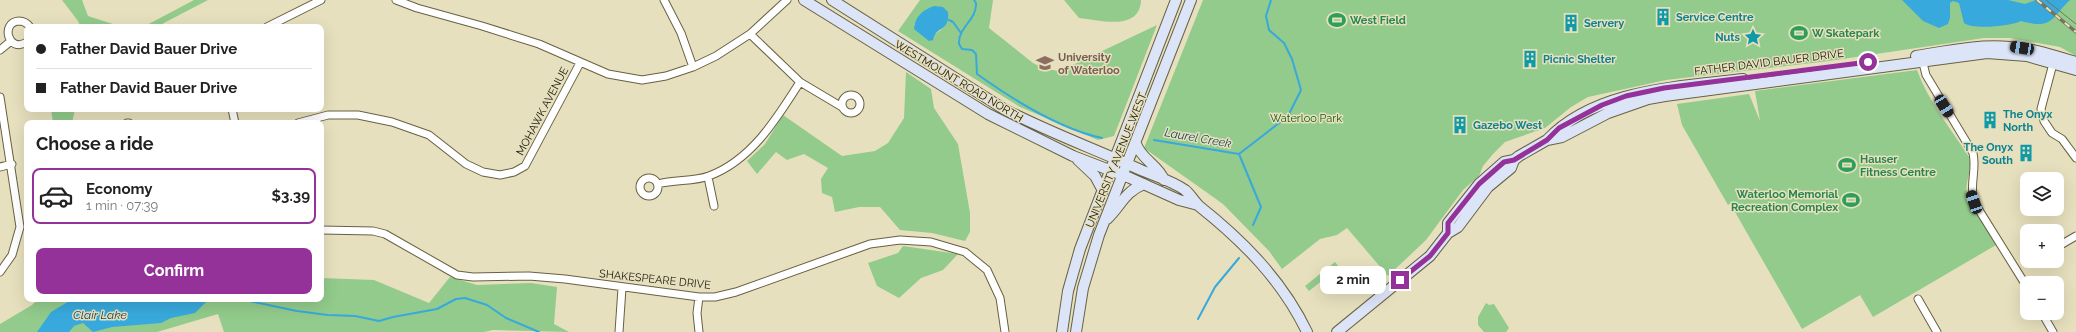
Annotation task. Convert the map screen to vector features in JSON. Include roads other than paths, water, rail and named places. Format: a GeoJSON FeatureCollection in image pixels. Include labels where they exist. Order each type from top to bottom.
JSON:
{"type":"FeatureCollection","features":[{"type":"Feature","properties":{"kind":"main road","name":"WESTMOUNT ROAD NORTH"},"geometry":{"type":"LineString","coordinates":[[804,0],[988,114],[1074,156],[1144,184],[1179,200],[1198,205]]}},
{"type":"Feature","properties":{"kind":"main road","name":"WESTMOUNT ROAD NORTH"},"geometry":{"type":"LineString","coordinates":[[832,0],[1004,109],[1032,124],[1115,158],[1185,190],[1198,205],[1218,219],[1264,266],[1289,299],[1306,332]]}},
{"type":"Feature","properties":{"kind":"main road","name":"UNIVERSITY AVENUE WEST"},"geometry":{"type":"LineString","coordinates":[[1062,332],[1073,270],[1102,189],[1176,0]]}},
{"type":"Feature","properties":{"kind":"main road","name":"UNIVERSITY AVENUE WEST"},"geometry":{"type":"LineString","coordinates":[[1076,332],[1083,288],[1104,222],[1136,144],[1191,0]]}},
{"type":"Feature","properties":{"kind":"main road","name":"FATHER DAVID BAUER DRIVE"},"geometry":{"type":"LineString","coordinates":[[1337,332],[1430,256],[1448,233],[1448,223],[1479,184],[1504,162],[1514,160],[1547,140],[1559,128],[1609,103],[1639,93],[1664,88],[1922,58],[1996,46],[2032,50],[2076,70]]}},
{"type":"Feature","properties":{"kind":"main road","name":"FATHER DAVID BAUER DRIVE"},"geometry":{"type":"LineString","coordinates":[[2054,60],[2076,62]]}},
{"type":"Feature","properties":{"kind":"main road"},"geometry":{"type":"LineString","coordinates":[[1136,144],[1144,158],[1160,171],[1164,180]]}},
{"type":"Feature","properties":{"kind":"main road"},"geometry":{"type":"LineString","coordinates":[[1074,156],[1095,176],[1102,189]]}},
{"type":"Feature","properties":{"kind":"main road"},"geometry":{"type":"LineString","coordinates":[[1104,222],[1115,212],[1129,192],[1144,184]]}},
{"type":"Feature","properties":{"kind":"street"},"geometry":{"type":"LineString","coordinates":[[273,24],[321,0]]}},
{"type":"Feature","properties":{"kind":"street"},"geometry":{"type":"LineString","coordinates":[[396,0],[417,8],[539,44],[608,74],[642,80],[666,76],[693,67],[716,56],[750,34],[786,0]]}},
{"type":"Feature","properties":{"kind":"street"},"geometry":{"type":"LineString","coordinates":[[664,0],[681,33],[693,67]]}},
{"type":"Feature","properties":{"kind":"street"},"geometry":{"type":"LineString","coordinates":[[24,43],[18,45],[11,41],[8,31],[13,23],[20,21],[25,24]]}},
{"type":"Feature","properties":{"kind":"street"},"geometry":{"type":"LineString","coordinates":[[750,34],[800,82],[842,107]]}},
{"type":"Feature","properties":{"kind":"street"},"geometry":{"type":"LineString","coordinates":[[0,50],[11,41]]}},
{"type":"Feature","properties":{"kind":"street"},"geometry":{"type":"LineString","coordinates":[[1922,58],[1926,75],[1973,153],[1975,165],[1971,185],[1974,202],[2020,276]]}},
{"type":"Feature","properties":{"kind":"street"},"geometry":{"type":"LineString","coordinates":[[2054,60],[2041,109],[2044,121],[2052,133],[2062,139],[2076,158]]}},
{"type":"Feature","properties":{"kind":"street","name":"MOHAWK AVENUE"},"geometry":{"type":"LineString","coordinates":[[309,120],[328,115],[358,115],[392,122],[429,135],[466,164],[483,172],[500,175],[514,172],[525,166],[580,63]]}},
{"type":"Feature","properties":{"kind":"street"},"geometry":{"type":"LineString","coordinates":[[658,184],[672,180],[688,181],[708,177],[740,159],[762,137],[800,82]]}},
{"type":"Feature","properties":{"kind":"street"},"geometry":{"type":"LineString","coordinates":[[0,97],[12,164],[20,227],[12,255],[0,272]]}},
{"type":"Feature","properties":{"kind":"street"},"geometry":{"type":"LineString","coordinates":[[0,167],[12,164]]}},
{"type":"Feature","properties":{"kind":"street"},"geometry":{"type":"LineString","coordinates":[[708,177],[714,206]]}},
{"type":"Feature","properties":{"kind":"street","name":"SHAKESPEARE DRIVE"},"geometry":{"type":"LineString","coordinates":[[324,230],[373,231],[385,234],[457,274],[474,277],[529,276],[699,297],[716,297],[736,292],[870,244],[900,240],[930,242],[965,252],[987,270],[1000,298],[1005,332]]}},
{"type":"Feature","properties":{"kind":"street"},"geometry":{"type":"LineString","coordinates":[[2064,243],[2076,236]]}},
{"type":"Feature","properties":{"kind":"street"},"geometry":{"type":"LineString","coordinates":[[619,332],[622,288]]}},
{"type":"Feature","properties":{"kind":"street"},"geometry":{"type":"LineString","coordinates":[[699,297],[697,313],[700,332]]}},
{"type":"Feature","properties":{"kind":"street"},"geometry":{"type":"LineString","coordinates":[[1918,299],[1937,332]]}},
{"type":"Feature","properties":{"kind":"street"},"geometry":{"type":"LineString","coordinates":[[2046,320],[2053,332]]}},
{"type":"Feature","properties":{"kind":"water"},"geometry":{"type":"Polygon","coordinates":[[[1902,0],[2008,0],[2025,4],[2036,0],[2070,0],[2055,17],[2046,23],[2039,24],[2021,21],[2001,26],[1983,27],[1964,23],[1959,3],[1953,1],[1950,3],[1950,18],[1948,24],[1939,28],[1923,21],[1902,0]]]}},
{"type":"Feature","properties":{"kind":"water"},"geometry":{"type":"Polygon","coordinates":[[[934,6],[943,7],[948,12],[948,18],[945,26],[937,32],[933,40],[929,41],[914,29],[916,20],[920,14],[926,9],[934,6]]]}},
{"type":"Feature","properties":{"kind":"water","name":"Clair Lake"},"geometry":{"type":"Polygon","coordinates":[[[68,302],[206,302],[195,313],[171,318],[161,323],[112,327],[93,332],[83,323],[74,326],[69,332],[37,332],[51,312],[68,302]]]}},
{"type":"Feature","properties":{"kind":"waterway","name":"Laurel Creek"},"geometry":{"type":"LineString","coordinates":[[974,0],[976,3],[976,9],[961,33],[959,44],[962,49],[972,50],[976,54],[977,74],[1037,112],[1070,128],[1102,138]]}},
{"type":"Feature","properties":{"kind":"waterway","name":"Laurel Creek"},"geometry":{"type":"LineString","coordinates":[[1154,140],[1239,154],[1288,116],[1301,90],[1292,59],[1284,43],[1269,30],[1266,16],[1271,0]]}},
{"type":"Feature","properties":{"kind":"waterway"},"geometry":{"type":"LineString","coordinates":[[949,20],[953,22],[961,33]]}},
{"type":"Feature","properties":{"kind":"waterway"},"geometry":{"type":"LineString","coordinates":[[1239,154],[1261,207],[1253,225]]}},
{"type":"Feature","properties":{"kind":"waterway"},"geometry":{"type":"LineString","coordinates":[[1198,319],[1215,287],[1239,258]]}},
{"type":"Feature","properties":{"kind":"waterway"},"geometry":{"type":"LineString","coordinates":[[254,302],[297,311],[328,315],[355,316],[379,321],[437,309],[456,299],[465,298],[487,305],[506,318],[539,332]]}},
{"type":"Feature","properties":{"kind":"tram line"},"geometry":{"type":"LineString","coordinates":[[2046,0],[2076,24]]}},
{"type":"Feature","properties":{"kind":"railway"},"geometry":{"type":"LineString","coordinates":[[2037,0],[2076,32]]}},
{"type":"Feature","properties":{"kind":"place","name":"Service Centre"},"geometry":{"type":"Point","coordinates":[1663,17]}},
{"type":"Feature","properties":{"kind":"place","name":"West Field"},"geometry":{"type":"Point","coordinates":[1337,20]}},
{"type":"Feature","properties":{"kind":"place","name":"Servery"},"geometry":{"type":"Point","coordinates":[1571,23]}},
{"type":"Feature","properties":{"kind":"place","name":"W Skatepark"},"geometry":{"type":"Point","coordinates":[1799,33]}},
{"type":"Feature","properties":{"kind":"place","name":"Nuts"},"geometry":{"type":"Point","coordinates":[1753,37]}},
{"type":"Feature","properties":{"kind":"place","name":"Picnic Shelter"},"geometry":{"type":"Point","coordinates":[1530,59]}},
{"type":"Feature","properties":{"kind":"place","name":"University of Waterloo"},"geometry":{"type":"Point","coordinates":[1045,63]}},
{"type":"Feature","properties":{"kind":"place","name":"The Onyx North"},"geometry":{"type":"Point","coordinates":[1990,120]}},
{"type":"Feature","properties":{"kind":"place","name":"Gazebo West"},"geometry":{"type":"Point","coordinates":[1460,125]}},
{"type":"Feature","properties":{"kind":"place","name":"The Onyx South"},"geometry":{"type":"Point","coordinates":[2026,153]}},
{"type":"Feature","properties":{"kind":"place","name":"Hauser Fitness Centre"},"geometry":{"type":"Point","coordinates":[1847,165]}},
{"type":"Feature","properties":{"kind":"place","name":"Waterloo Memorial Recreation Complex"},"geometry":{"type":"Point","coordinates":[1851,200]}},
{"type":"Feature","properties":{"kind":"park label","name":"Waterloo Park"},"geometry":{"type":"Point","coordinates":[1306,118]}}]}
